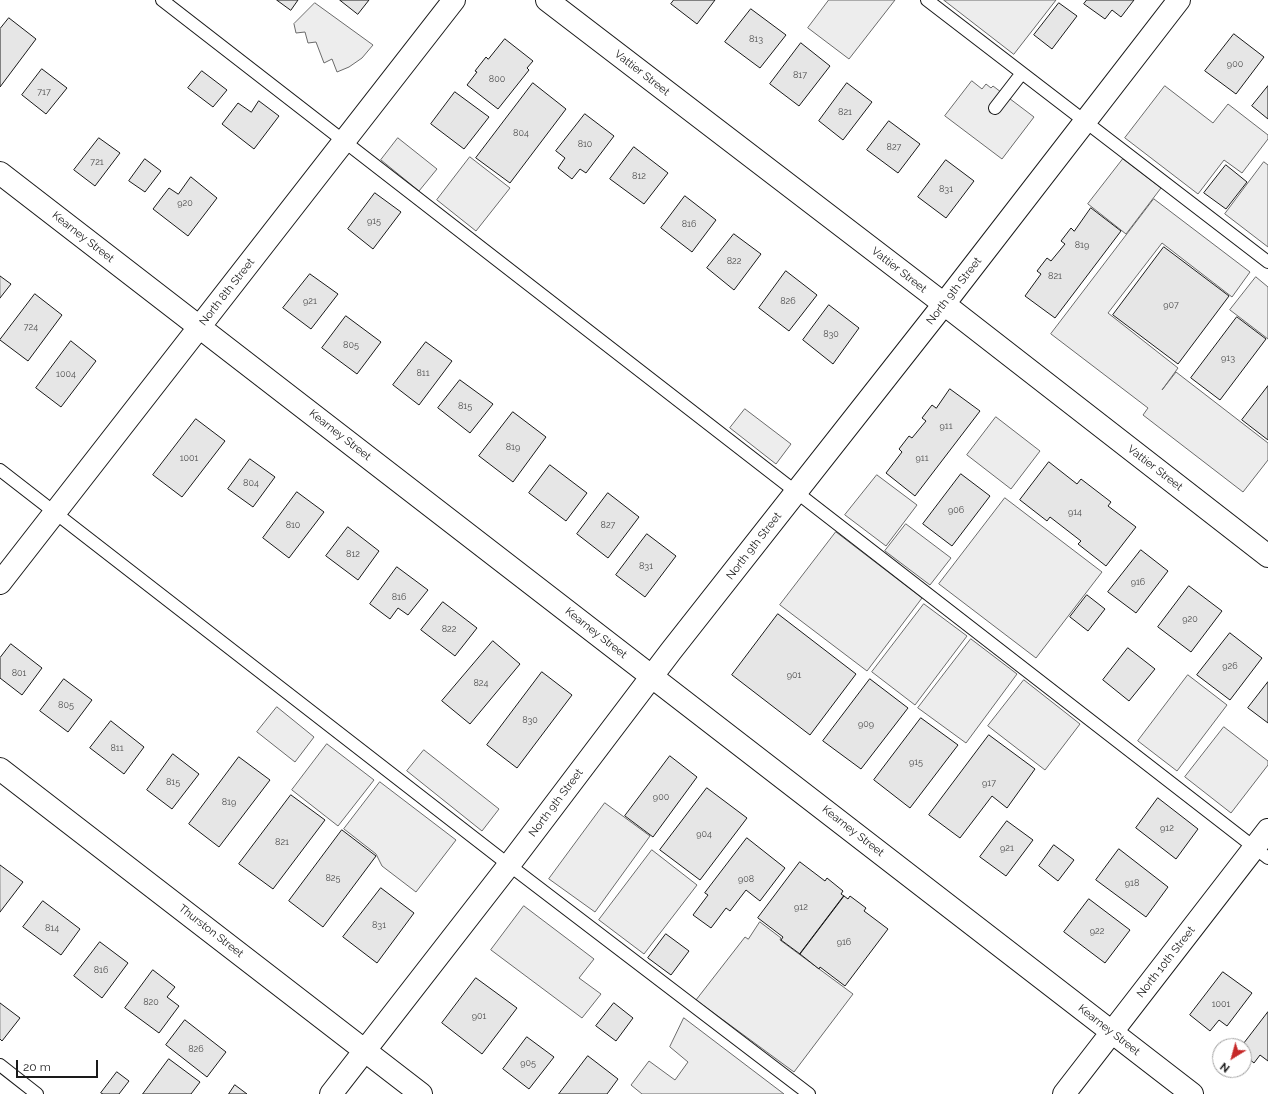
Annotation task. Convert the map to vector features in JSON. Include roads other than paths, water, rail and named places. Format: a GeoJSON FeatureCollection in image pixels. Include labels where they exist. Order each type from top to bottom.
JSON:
{"type":"FeatureCollection","features":[{"type":"Feature","properties":{"kind":"street","name":"North 8th Street"},"geometry":{"type":"LineString","coordinates":[[0,583],[454,0]]}},
{"type":"Feature","properties":{"kind":"street","name":"Vattier Street"},"geometry":{"type":"LineString","coordinates":[[548,0],[944,304],[1268,556]]}},
{"type":"Feature","properties":{"kind":"street","name":"North 9th Street"},"geometry":{"type":"LineString","coordinates":[[331,1094],[509,865],[652,676],[944,304],[1179,0]]}},
{"type":"Feature","properties":{"kind":"street","name":"Kearney Street"},"geometry":{"type":"LineString","coordinates":[[0,173],[1192,1094]]}},
{"type":"Feature","properties":{"kind":"street","name":"Thurston Street"},"geometry":{"type":"LineString","coordinates":[[0,769],[421,1094]]}},
{"type":"Feature","properties":{"kind":"street","name":"North 10th Street"},"geometry":{"type":"LineString","coordinates":[[1064,1094],[1112,1032],[1261,853],[1268,830]]}},
{"type":"Feature","properties":{"kind":"lane"},"geometry":{"type":"LineString","coordinates":[[162,0],[797,491],[1261,853]]}},
{"type":"Feature","properties":{"kind":"lane"},"geometry":{"type":"LineString","coordinates":[[927,0],[1268,262]]}},
{"type":"Feature","properties":{"kind":"lane"},"geometry":{"type":"LineString","coordinates":[[995,108],[1022,73]]}},
{"type":"Feature","properties":{"kind":"lane"},"geometry":{"type":"LineString","coordinates":[[0,470],[509,865],[809,1094]]}},
{"type":"Feature","properties":{"kind":"lane"},"geometry":{"type":"LineString","coordinates":[[0,1066],[37,1094]]}}]}
